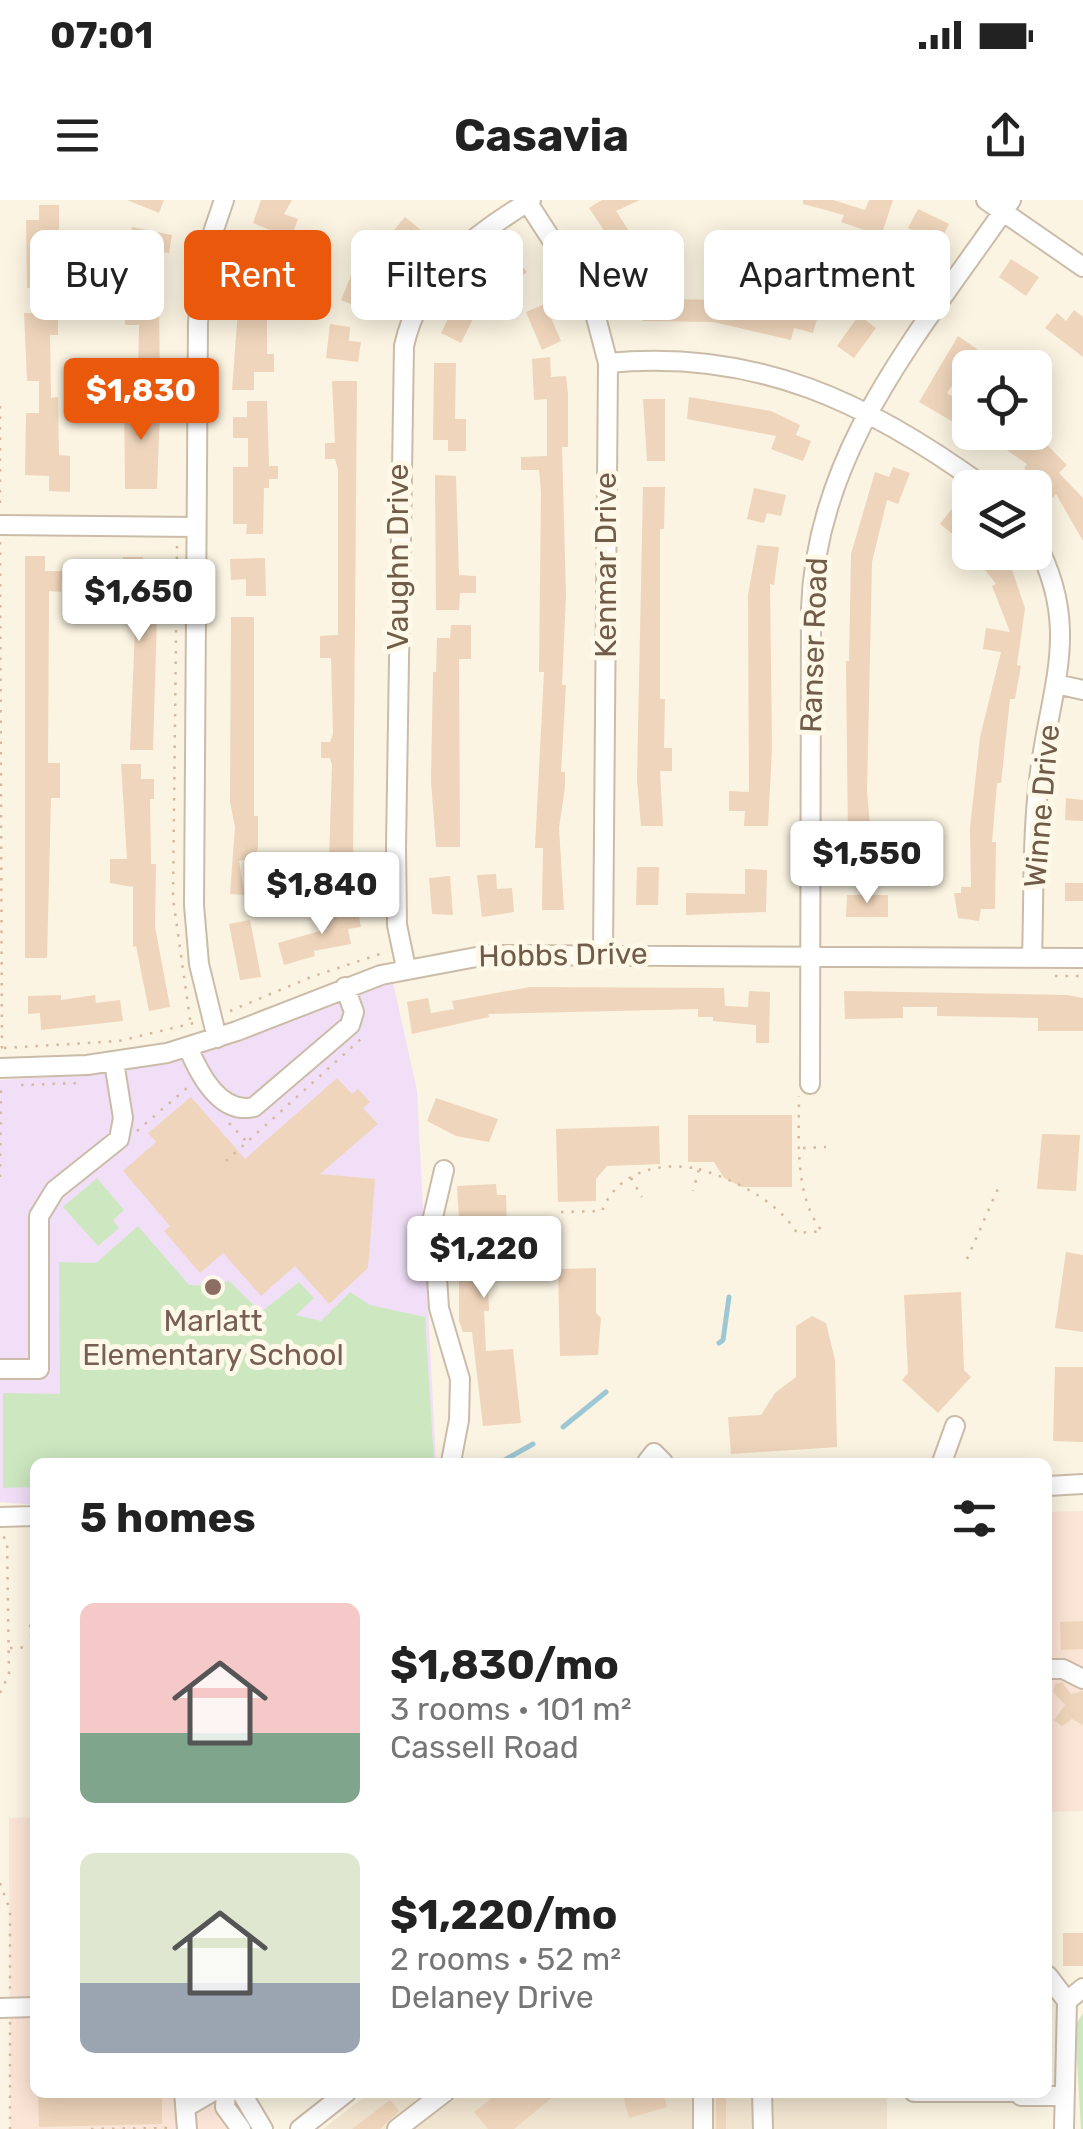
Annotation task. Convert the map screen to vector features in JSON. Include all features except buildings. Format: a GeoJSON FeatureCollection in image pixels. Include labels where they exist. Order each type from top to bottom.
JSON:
{"type":"FeatureCollection","features":[{"type":"Feature","properties":{"kind":"street"},"geometry":{"type":"LineString","coordinates":[[217,1038],[198,964],[194,905],[187,527],[200,280],[224,200]]}},
{"type":"Feature","properties":{"kind":"street"},"geometry":{"type":"LineString","coordinates":[[986,200],[1008,206],[1083,267]]}},
{"type":"Feature","properties":{"kind":"street","name":"Kenmar Drive"},"geometry":{"type":"LineString","coordinates":[[528,201],[592,302],[608,363],[602,952]]}},
{"type":"Feature","properties":{"kind":"street","name":"Vaughn Drive"},"geometry":{"type":"LineString","coordinates":[[406,968],[401,947],[396,847],[400,389],[404,346],[421,296],[448,260],[528,201]]}},
{"type":"Feature","properties":{"kind":"street","name":"Ranser Road"},"geometry":{"type":"LineString","coordinates":[[810,1084],[813,572],[836,477],[865,412],[1008,206]]}},
{"type":"Feature","properties":{"kind":"street"},"geometry":{"type":"LineString","coordinates":[[608,363],[670,359],[752,368],[814,387],[865,412],[957,470]]}},
{"type":"Feature","properties":{"kind":"street"},"geometry":{"type":"LineString","coordinates":[[0,525],[187,527]]}},
{"type":"Feature","properties":{"kind":"street","name":"Winne Drive"},"geometry":{"type":"LineString","coordinates":[[1032,956],[1038,780],[1063,636],[1061,609],[1048,570]]}},
{"type":"Feature","properties":{"kind":"street"},"geometry":{"type":"LineString","coordinates":[[1056,684],[1083,690]]}},
{"type":"Feature","properties":{"kind":"street","name":"Hobbs Drive"},"geometry":{"type":"LineString","coordinates":[[1,1067],[114,1062],[190,1040],[217,1038],[345,987],[406,968],[486,954],[1083,958]]}},
{"type":"Feature","properties":{"kind":"street"},"geometry":{"type":"LineString","coordinates":[[190,1040],[198,1072],[226,1104],[236,1109],[254,1107],[350,1025],[354,1012],[345,987]]}},
{"type":"Feature","properties":{"kind":"street"},"geometry":{"type":"LineString","coordinates":[[0,1369],[39,1368],[38,1216],[55,1190],[133,1131],[114,1062]]}},
{"type":"Feature","properties":{"kind":"street"},"geometry":{"type":"LineString","coordinates":[[444,1170],[433,1217],[439,1308],[460,1379],[459,1420],[452,1458]]}},
{"type":"Feature","properties":{"kind":"street"},"geometry":{"type":"LineString","coordinates":[[943,1458],[954,1426]]}},
{"type":"Feature","properties":{"kind":"street"},"geometry":{"type":"LineString","coordinates":[[1052,1486],[1083,1484]]}},
{"type":"Feature","properties":{"kind":"street"},"geometry":{"type":"LineString","coordinates":[[0,1517],[30,1516]]}},
{"type":"Feature","properties":{"kind":"street"},"geometry":{"type":"LineString","coordinates":[[1052,1669],[1062,1669],[1083,1679]]}},
{"type":"Feature","properties":{"kind":"street"},"geometry":{"type":"LineString","coordinates":[[1052,1981],[1067,2001],[1064,2129]]}},
{"type":"Feature","properties":{"kind":"street"},"geometry":{"type":"LineString","coordinates":[[1067,2001],[1083,1988]]}},
{"type":"Feature","properties":{"kind":"street"},"geometry":{"type":"LineString","coordinates":[[1052,2095],[1064,2096]]}},
{"type":"Feature","properties":{"kind":"street"},"geometry":{"type":"LineString","coordinates":[[226,2098],[225,2106],[242,2129]]}},
{"type":"Feature","properties":{"kind":"street"},"geometry":{"type":"LineString","coordinates":[[242,2098],[264,2129]]}},
{"type":"Feature","properties":{"kind":"street"},"geometry":{"type":"LineString","coordinates":[[300,2129],[339,2098]]}},
{"type":"Feature","properties":{"kind":"street"},"geometry":{"type":"LineString","coordinates":[[397,2129],[437,2098]]}},
{"type":"Feature","properties":{"kind":"street"},"geometry":{"type":"LineString","coordinates":[[702,2098],[703,2129]]}},
{"type":"Feature","properties":{"kind":"street"},"geometry":{"type":"LineString","coordinates":[[762,2098],[763,2129]]}},
{"type":"Feature","properties":{"kind":"street"},"geometry":{"type":"LineString","coordinates":[[186,2099],[187,2128]]}},
{"type":"Feature","properties":{"kind":"path"},"geometry":{"type":"LineString","coordinates":[[0,406],[0,1176]]}},
{"type":"Feature","properties":{"kind":"path"},"geometry":{"type":"LineString","coordinates":[[187,527],[173,898],[190,1040]]}},
{"type":"Feature","properties":{"kind":"path"},"geometry":{"type":"LineString","coordinates":[[2,1048],[119,1041],[191,1024],[401,947]]}},
{"type":"Feature","properties":{"kind":"path"},"geometry":{"type":"LineString","coordinates":[[1049,976],[1083,976]]}},
{"type":"Feature","properties":{"kind":"path"},"geometry":{"type":"LineString","coordinates":[[226,1160],[363,1036]]}},
{"type":"Feature","properties":{"kind":"path"},"geometry":{"type":"LineString","coordinates":[[133,1131],[193,1082]]}},
{"type":"Feature","properties":{"kind":"path"},"geometry":{"type":"LineString","coordinates":[[560,1212],[602,1211],[611,1192],[630,1177],[665,1166],[699,1169],[761,1198],[780,1211],[797,1233],[822,1232],[804,1200],[798,1096],[810,1084]]}},
{"type":"Feature","properties":{"kind":"path"},"geometry":{"type":"LineString","coordinates":[[802,1148],[826,1148]]}},
{"type":"Feature","properties":{"kind":"path"},"geometry":{"type":"LineString","coordinates":[[693,1191],[699,1169]]}},
{"type":"Feature","properties":{"kind":"path"},"geometry":{"type":"LineString","coordinates":[[630,1177],[642,1197]]}},
{"type":"Feature","properties":{"kind":"path"},"geometry":{"type":"LineString","coordinates":[[967,1259],[1000,1184]]}},
{"type":"Feature","properties":{"kind":"path"},"geometry":{"type":"LineString","coordinates":[[0,1534],[7,1540],[9,1648],[9,1674],[0,1693]]}},
{"type":"Feature","properties":{"kind":"path"},"geometry":{"type":"LineString","coordinates":[[9,1648],[30,1647]]}},
{"type":"Feature","properties":{"kind":"path"},"geometry":{"type":"LineString","coordinates":[[0,1883],[10,1910],[10,2129]]}},
{"type":"Feature","properties":{"kind":"path"},"geometry":{"type":"LineString","coordinates":[[91,2129],[187,2128]]}},
{"type":"Feature","properties":{"kind":"shaded area","name":"Marlatt Elementary School"},"geometry":{"type":"Polygon","coordinates":[[[393,982],[417,1091],[436,1458],[30,1458],[30,1505],[0,1502],[0,1080],[101,1074],[170,1061],[241,1040],[332,1001],[393,982]]]}},
{"type":"Feature","properties":{"kind":"shaded area"},"geometry":{"type":"Polygon","coordinates":[[[1083,1511],[1083,1811],[1052,1812],[1052,1512],[1083,1511]]]}},
{"type":"Feature","properties":{"kind":"shaded area"},"geometry":{"type":"Polygon","coordinates":[[[30,1817],[30,2098],[213,2098],[227,2129],[10,2129],[9,1818],[30,1817]]]}},
{"type":"Feature","properties":{"kind":"shaded area"},"geometry":{"type":"Polygon","coordinates":[[[363,2098],[887,2098],[887,2129],[323,2129],[363,2098]]]}},
{"type":"Feature","properties":{"kind":"green space"},"geometry":{"type":"Polygon","coordinates":[[[97,1178],[124,1210],[113,1220],[119,1228],[98,1246],[63,1207],[97,1178]]]}},
{"type":"Feature","properties":{"kind":"green space"},"geometry":{"type":"Polygon","coordinates":[[[138,1226],[189,1285],[221,1286],[228,1280],[261,1312],[299,1282],[314,1298],[296,1315],[321,1321],[350,1292],[370,1305],[425,1317],[434,1458],[30,1458],[30,1487],[3,1488],[3,1393],[60,1394],[59,1262],[96,1263],[138,1226]]]}},
{"type":"Feature","properties":{"kind":"green space"},"geometry":{"type":"Polygon","coordinates":[[[1083,2013],[1083,2129],[1081,2129],[1075,2026],[1083,2013]]]}},
{"type":"Feature","properties":{"kind":"waterway"},"geometry":{"type":"LineString","coordinates":[[719,1343],[723,1340],[729,1297]]}},
{"type":"Feature","properties":{"kind":"waterway"},"geometry":{"type":"LineString","coordinates":[[563,1427],[606,1392]]}},
{"type":"Feature","properties":{"kind":"waterway"},"geometry":{"type":"LineString","coordinates":[[508,1458],[533,1444]]}},
{"type":"Feature","properties":{"kind":"place","name":"Marlatt Elementary School"},"geometry":{"type":"Point","coordinates":[213,1287]}}]}
